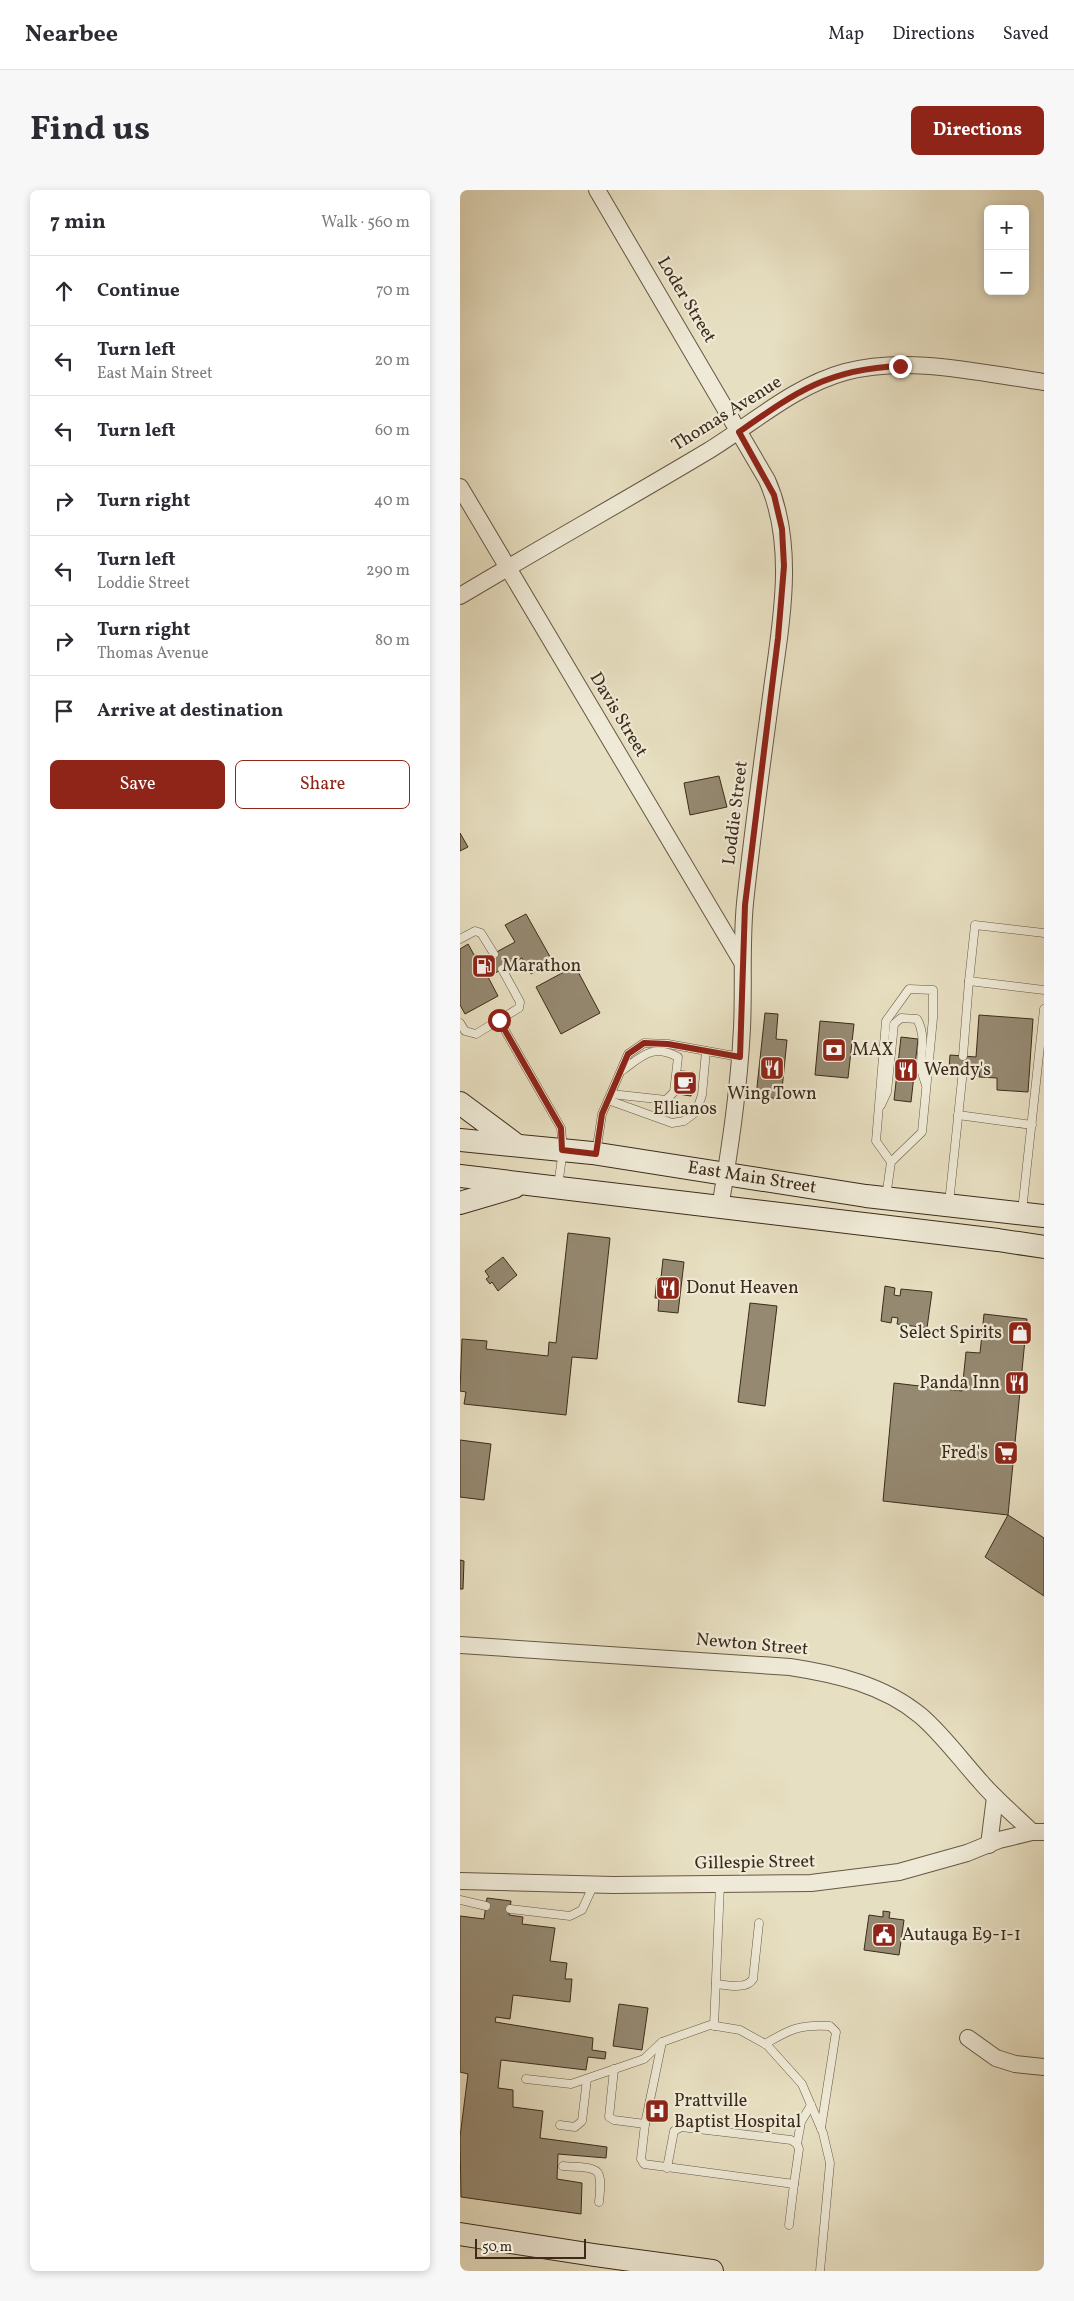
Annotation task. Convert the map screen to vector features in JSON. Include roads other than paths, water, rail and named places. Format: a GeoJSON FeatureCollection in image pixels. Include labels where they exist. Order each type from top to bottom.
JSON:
{"type":"FeatureCollection","features":[{"type":"Feature","properties":{"kind":"main road"},"geometry":{"type":"LineString","coordinates":[[460,1103],[516,1145]]}},
{"type":"Feature","properties":{"kind":"main road","name":"East Main Street"},"geometry":{"type":"LineString","coordinates":[[460,1140],[596,1154],[886,1198],[1044,1216]]}},
{"type":"Feature","properties":{"kind":"main road","name":"East Main Street"},"geometry":{"type":"LineString","coordinates":[[460,1176],[558,1186],[720,1208],[1044,1247]]}},
{"type":"Feature","properties":{"kind":"main road"},"geometry":{"type":"LineString","coordinates":[[460,1203],[490,1192],[532,1183]]}},
{"type":"Feature","properties":{"kind":"main road"},"geometry":{"type":"LineString","coordinates":[[460,2234],[594,2259],[712,2271]]}},
{"type":"Feature","properties":{"kind":"street","name":"Loder Street"},"geometry":{"type":"LineString","coordinates":[[597,190],[739,432]]}},
{"type":"Feature","properties":{"kind":"street","name":"Thomas Avenue"},"geometry":{"type":"LineString","coordinates":[[460,596],[739,432],[796,394],[829,378],[864,369],[900,366],[936,367],[1044,382]]}},
{"type":"Feature","properties":{"kind":"street","name":"Loddie Street"},"geometry":{"type":"LineString","coordinates":[[720,1208],[737,1098],[742,962],[748,878],[778,638],[784,566],[782,529],[774,495],[739,432]]}},
{"type":"Feature","properties":{"kind":"street","name":"Davis Street"},"geometry":{"type":"LineString","coordinates":[[460,487],[742,962]]}},
{"type":"Feature","properties":{"kind":"street","name":"Newton Street"},"geometry":{"type":"LineString","coordinates":[[460,1644],[790,1667],[826,1672],[876,1689],[921,1716],[995,1797],[1038,1832]]}},
{"type":"Feature","properties":{"kind":"street"},"geometry":{"type":"LineString","coordinates":[[989,1845],[995,1797]]}},
{"type":"Feature","properties":{"kind":"street","name":"Gillespie Street"},"geometry":{"type":"LineString","coordinates":[[460,1881],[594,1884],[811,1883],[864,1878],[899,1872],[1038,1832]]}},
{"type":"Feature","properties":{"kind":"street"},"geometry":{"type":"LineString","coordinates":[[968,2038],[996,2058],[1015,2064],[1044,2067]]}},
{"type":"Feature","properties":{"kind":"lane"},"geometry":{"type":"LineString","coordinates":[[963,1056],[975,925],[1044,932]]}},
{"type":"Feature","properties":{"kind":"lane"},"geometry":{"type":"LineString","coordinates":[[460,939],[475,931],[481,933],[494,954]]}},
{"type":"Feature","properties":{"kind":"lane"},"geometry":{"type":"LineString","coordinates":[[460,1023],[465,1031],[476,1034],[519,1008],[520,1002],[502,969]]}},
{"type":"Feature","properties":{"kind":"lane"},"geometry":{"type":"LineString","coordinates":[[969,981],[1044,990]]}},
{"type":"Feature","properties":{"kind":"lane"},"geometry":{"type":"LineString","coordinates":[[886,1198],[891,1162],[922,1132],[933,1018],[933,990],[909,989],[886,1021],[876,1141],[891,1162]]}},
{"type":"Feature","properties":{"kind":"lane"},"geometry":{"type":"LineString","coordinates":[[1022,1214],[1044,1009]]}},
{"type":"Feature","properties":{"kind":"lane"},"geometry":{"type":"LineString","coordinates":[[879,1110],[887,1092],[894,1024],[901,1018],[917,1019],[922,1028],[924,1047],[921,1067],[927,1089]]}},
{"type":"Feature","properties":{"kind":"lane"},"geometry":{"type":"LineString","coordinates":[[499,1020],[561,1128],[562,1150],[558,1186]]}},
{"type":"Feature","properties":{"kind":"lane"},"geometry":{"type":"LineString","coordinates":[[596,1154],[602,1114],[628,1054],[644,1043],[668,1044],[740,1057]]}},
{"type":"Feature","properties":{"kind":"lane"},"geometry":{"type":"LineString","coordinates":[[610,1097],[666,1100],[674,1092],[678,1056],[668,1051],[651,1050],[621,1071]]}},
{"type":"Feature","properties":{"kind":"lane"},"geometry":{"type":"LineString","coordinates":[[610,1097],[672,1123],[684,1121],[696,1112],[702,1095],[706,1051]]}},
{"type":"Feature","properties":{"kind":"lane"},"geometry":{"type":"LineString","coordinates":[[949,1205],[963,1070]]}},
{"type":"Feature","properties":{"kind":"lane"},"geometry":{"type":"LineString","coordinates":[[958,1115],[1032,1125]]}},
{"type":"Feature","properties":{"kind":"lane"},"geometry":{"type":"LineString","coordinates":[[510,1909],[570,1916],[582,1910],[594,1884]]}},
{"type":"Feature","properties":{"kind":"lane"},"geometry":{"type":"LineString","coordinates":[[714,2026],[720,1884]]}},
{"type":"Feature","properties":{"kind":"lane"},"geometry":{"type":"LineString","coordinates":[[460,1900],[486,1906]]}},
{"type":"Feature","properties":{"kind":"lane"},"geometry":{"type":"LineString","coordinates":[[716,1984],[744,1986],[753,1979],[759,1923]]}},
{"type":"Feature","properties":{"kind":"lane"},"geometry":{"type":"LineString","coordinates":[[526,2080],[571,2084],[644,2059],[662,2042],[710,2025],[740,2030],[765,2044],[802,2084],[821,2128],[830,2163],[820,2271]]}},
{"type":"Feature","properties":{"kind":"lane"},"geometry":{"type":"LineString","coordinates":[[765,2044],[787,2030],[807,2025],[830,2026],[836,2032],[821,2128]]}},
{"type":"Feature","properties":{"kind":"lane"},"geometry":{"type":"LineString","coordinates":[[662,2042],[645,2124],[641,2159],[644,2164],[794,2184]]}},
{"type":"Feature","properties":{"kind":"lane"},"geometry":{"type":"LineString","coordinates":[[614,2069],[609,2117],[614,2120],[645,2124]]}},
{"type":"Feature","properties":{"kind":"lane"},"geometry":{"type":"LineString","coordinates":[[560,2125],[575,2127],[582,2121],[587,2079]]}},
{"type":"Feature","properties":{"kind":"lane"},"geometry":{"type":"LineString","coordinates":[[790,2225],[799,2149],[797,2144],[801,2122],[811,2105]]}},
{"type":"Feature","properties":{"kind":"lane"},"geometry":{"type":"LineString","coordinates":[[667,2168],[671,2137],[674,2131],[681,2127],[791,2140],[797,2144]]}},
{"type":"Feature","properties":{"kind":"lane"},"geometry":{"type":"LineString","coordinates":[[563,2166],[592,2169],[599,2172],[602,2178],[598,2202]]}},
{"type":"Feature","properties":{"kind":"place","name":"Marathon"},"geometry":{"type":"Point","coordinates":[484,966]}},
{"type":"Feature","properties":{"kind":"place","name":"MAX"},"geometry":{"type":"Point","coordinates":[834,1050]}},
{"type":"Feature","properties":{"kind":"place","name":"Wing Town"},"geometry":{"type":"Point","coordinates":[772,1068]}},
{"type":"Feature","properties":{"kind":"place","name":"Wendy's"},"geometry":{"type":"Point","coordinates":[906,1070]}},
{"type":"Feature","properties":{"kind":"place","name":"Ellianos"},"geometry":{"type":"Point","coordinates":[685,1083]}},
{"type":"Feature","properties":{"kind":"place","name":"Donut Heaven"},"geometry":{"type":"Point","coordinates":[668,1288]}},
{"type":"Feature","properties":{"kind":"place","name":"Select Spirits"},"geometry":{"type":"Point","coordinates":[1020,1333]}},
{"type":"Feature","properties":{"kind":"place","name":"Panda Inn"},"geometry":{"type":"Point","coordinates":[1017,1383]}},
{"type":"Feature","properties":{"kind":"place","name":"Fred's"},"geometry":{"type":"Point","coordinates":[1006,1453]}},
{"type":"Feature","properties":{"kind":"place","name":"Autauga E9-1-1"},"geometry":{"type":"Point","coordinates":[884,1935]}},
{"type":"Feature","properties":{"kind":"place","name":"Prattville Baptist Hospital"},"geometry":{"type":"Point","coordinates":[657,2111]}}]}
